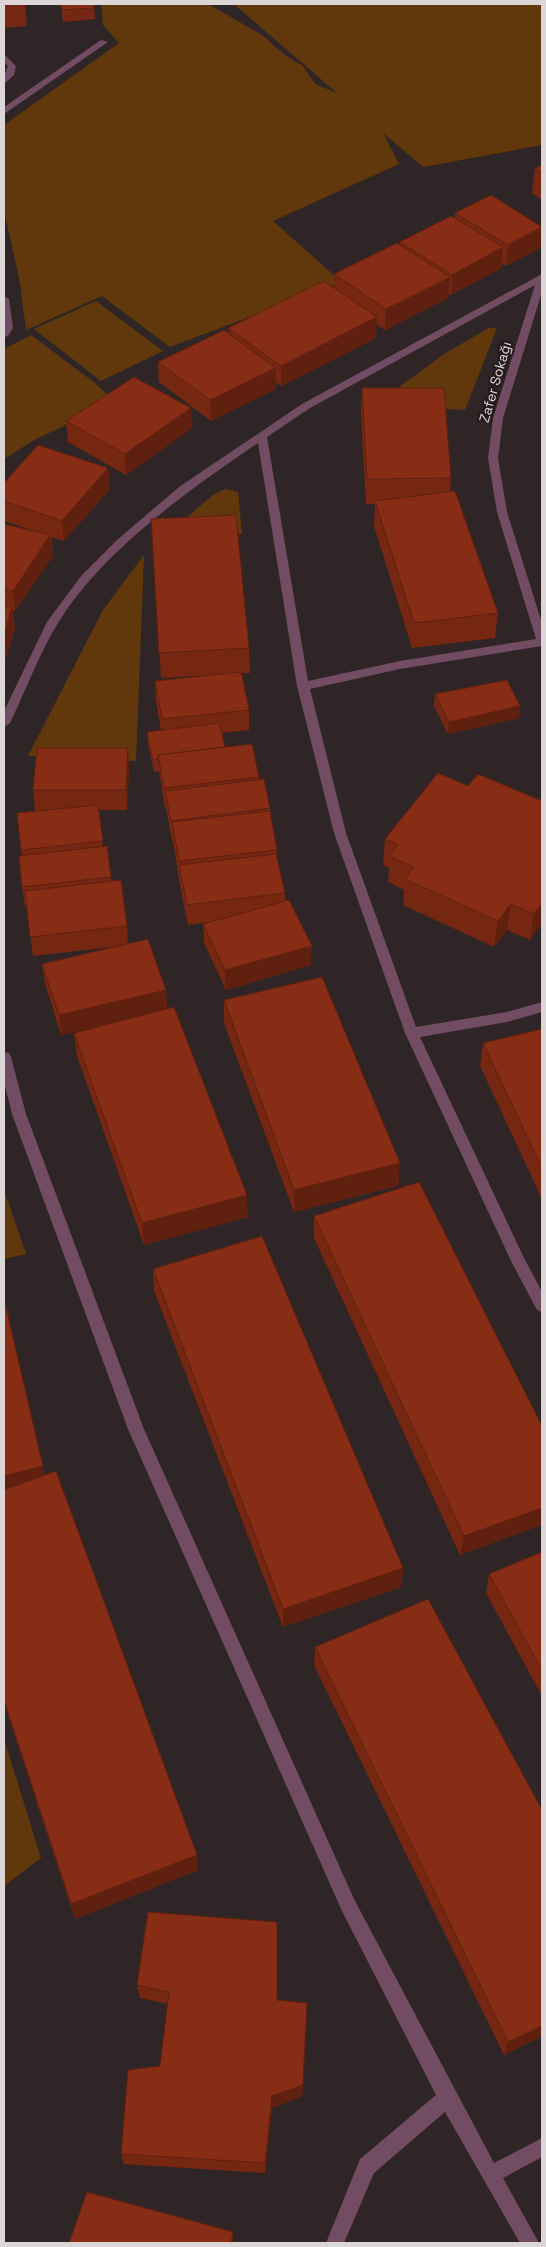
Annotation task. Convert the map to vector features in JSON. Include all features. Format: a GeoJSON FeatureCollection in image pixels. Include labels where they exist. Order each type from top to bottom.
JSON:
{"type":"FeatureCollection","features":[{"type":"Feature","properties":{"kind":"street"},"geometry":{"type":"LineString","coordinates":[[4,111],[104,42]]}},
{"type":"Feature","properties":{"kind":"street"},"geometry":{"type":"LineString","coordinates":[[4,56],[12,66],[11,73],[4,80]]}},
{"type":"Feature","properties":{"kind":"street"},"geometry":{"type":"LineString","coordinates":[[4,723],[53,622],[85,579],[121,543],[183,489],[306,406],[542,277]]}},
{"type":"Feature","properties":{"kind":"street","name":"Zafer Sokağı"},"geometry":{"type":"LineString","coordinates":[[542,277],[498,418],[493,458],[502,512],[542,641]]}},
{"type":"Feature","properties":{"kind":"street"},"geometry":{"type":"LineString","coordinates":[[4,298],[8,328],[4,334]]}},
{"type":"Feature","properties":{"kind":"street"},"geometry":{"type":"LineString","coordinates":[[262,436],[303,686],[340,833],[412,1033],[518,1261],[542,1306]]}},
{"type":"Feature","properties":{"kind":"street"},"geometry":{"type":"LineString","coordinates":[[303,686],[400,665],[542,641]]}},
{"type":"Feature","properties":{"kind":"street"},"geometry":{"type":"LineString","coordinates":[[412,1033],[507,1017],[542,1007]]}},
{"type":"Feature","properties":{"kind":"street"},"geometry":{"type":"LineString","coordinates":[[4,1057],[19,1114],[136,1429],[348,1904],[448,2097],[490,2175],[530,2243]]}},
{"type":"Feature","properties":{"kind":"street"},"geometry":{"type":"LineString","coordinates":[[335,2243],[367,2166],[448,2097]]}},
{"type":"Feature","properties":{"kind":"street"},"geometry":{"type":"LineString","coordinates":[[490,2175],[542,2147]]}},
{"type":"Feature","properties":{"kind":"shaded area"},"geometry":{"type":"Polygon","coordinates":[[[101,4],[208,4],[262,35],[285,55],[303,66],[315,84],[337,93],[234,4],[542,4],[542,145],[423,167],[383,133],[399,164],[273,221],[338,279],[334,285],[170,347],[102,296],[26,330],[20,283],[4,210],[4,125],[119,43],[103,25],[101,4]]]}},
{"type":"Feature","properties":{"kind":"shaded area"},"geometry":{"type":"Polygon","coordinates":[[[96,301],[163,351],[101,381],[34,329],[96,301]]]}},
{"type":"Feature","properties":{"kind":"shaded area"},"geometry":{"type":"Polygon","coordinates":[[[489,328],[497,328],[465,410],[375,405],[444,354],[489,328]]]}},
{"type":"Feature","properties":{"kind":"shaded area"},"geometry":{"type":"Polygon","coordinates":[[[31,335],[95,383],[115,402],[34,440],[4,459],[4,349],[31,335]]]}},
{"type":"Feature","properties":{"kind":"shaded area"},"geometry":{"type":"Polygon","coordinates":[[[225,489],[238,492],[242,534],[164,537],[213,495],[225,489]]]}},
{"type":"Feature","properties":{"kind":"shaded area"},"geometry":{"type":"Polygon","coordinates":[[[144,555],[136,761],[28,756],[103,610],[144,555]]]}},
{"type":"Feature","properties":{"kind":"shaded area"},"geometry":{"type":"Polygon","coordinates":[[[4,1190],[26,1254],[4,1259],[4,1190]]]}},
{"type":"Feature","properties":{"kind":"shaded area"},"geometry":{"type":"Polygon","coordinates":[[[4,1739],[41,1858],[4,1886],[4,1739]]]}},
{"type":"Feature","properties":{"kind":"building"},"geometry":{"type":"Polygon","coordinates":[[[61,4],[94,4],[94,8],[62,10],[61,4]]]}},
{"type":"Feature","properties":{"kind":"building"},"geometry":{"type":"Polygon","coordinates":[[[542,165],[542,173],[535,168],[542,165]]]}},
{"type":"Feature","properties":{"kind":"building"},"geometry":{"type":"Polygon","coordinates":[[[491,195],[542,227],[508,245],[455,213],[491,195]]]}},
{"type":"Feature","properties":{"kind":"building"},"geometry":{"type":"Polygon","coordinates":[[[451,216],[503,247],[452,275],[400,242],[451,216]]]}},
{"type":"Feature","properties":{"kind":"building"},"geometry":{"type":"Polygon","coordinates":[[[397,243],[450,277],[386,309],[334,274],[397,243]]]}},
{"type":"Feature","properties":{"kind":"building"},"geometry":{"type":"Polygon","coordinates":[[[324,281],[377,317],[281,366],[228,328],[324,281]]]}},
{"type":"Feature","properties":{"kind":"building"},"geometry":{"type":"Polygon","coordinates":[[[224,330],[276,368],[210,400],[158,362],[224,330]]]}},
{"type":"Feature","properties":{"kind":"building"},"geometry":{"type":"Polygon","coordinates":[[[134,377],[191,408],[125,454],[66,421],[134,377]]]}},
{"type":"Feature","properties":{"kind":"building"},"geometry":{"type":"Polygon","coordinates":[[[362,388],[444,388],[451,478],[367,479],[362,388]]]}},
{"type":"Feature","properties":{"kind":"building"},"geometry":{"type":"Polygon","coordinates":[[[38,445],[108,468],[62,521],[4,501],[4,483],[38,445]]]}},
{"type":"Feature","properties":{"kind":"building"},"geometry":{"type":"Polygon","coordinates":[[[455,491],[498,613],[414,623],[375,501],[455,491]]]}},
{"type":"Feature","properties":{"kind":"building"},"geometry":{"type":"Polygon","coordinates":[[[236,515],[249,648],[159,653],[151,519],[236,515]]]}},
{"type":"Feature","properties":{"kind":"building"},"geometry":{"type":"Polygon","coordinates":[[[4,524],[50,535],[13,591],[4,588],[4,524]]]}},
{"type":"Feature","properties":{"kind":"building"},"geometry":{"type":"Polygon","coordinates":[[[4,607],[12,607],[4,635],[4,607]]]}},
{"type":"Feature","properties":{"kind":"building"},"geometry":{"type":"Polygon","coordinates":[[[241,672],[249,710],[162,719],[155,681],[241,672]]]}},
{"type":"Feature","properties":{"kind":"building"},"geometry":{"type":"Polygon","coordinates":[[[507,680],[520,706],[449,722],[435,694],[507,680]]]}},
{"type":"Feature","properties":{"kind":"building"},"geometry":{"type":"Polygon","coordinates":[[[219,723],[225,747],[158,755],[158,759],[153,760],[147,732],[219,723]]]}},
{"type":"Feature","properties":{"kind":"building"},"geometry":{"type":"Polygon","coordinates":[[[252,744],[259,777],[164,788],[158,755],[252,744]]]}},
{"type":"Feature","properties":{"kind":"building"},"geometry":{"type":"Polygon","coordinates":[[[37,748],[128,748],[126,790],[33,790],[37,748]]]}},
{"type":"Feature","properties":{"kind":"building"},"geometry":{"type":"Polygon","coordinates":[[[438,773],[468,786],[478,774],[542,801],[542,903],[534,914],[511,904],[498,921],[405,879],[414,867],[389,856],[398,845],[385,839],[438,773]]]}},
{"type":"Feature","properties":{"kind":"building"},"geometry":{"type":"Polygon","coordinates":[[[264,779],[270,808],[171,821],[165,791],[264,779]]]}},
{"type":"Feature","properties":{"kind":"building"},"geometry":{"type":"Polygon","coordinates":[[[98,805],[103,841],[21,850],[17,813],[98,805]]]}},
{"type":"Feature","properties":{"kind":"building"},"geometry":{"type":"Polygon","coordinates":[[[270,811],[277,850],[179,861],[172,822],[270,811]]]}},
{"type":"Feature","properties":{"kind":"building"},"geometry":{"type":"Polygon","coordinates":[[[107,846],[111,877],[22,887],[19,856],[107,846]]]}},
{"type":"Feature","properties":{"kind":"building"},"geometry":{"type":"Polygon","coordinates":[[[276,854],[285,893],[187,905],[179,865],[276,854]]]}},
{"type":"Feature","properties":{"kind":"building"},"geometry":{"type":"Polygon","coordinates":[[[121,880],[127,926],[30,937],[25,891],[121,880]]]}},
{"type":"Feature","properties":{"kind":"building"},"geometry":{"type":"Polygon","coordinates":[[[289,900],[312,946],[225,970],[203,924],[289,900]]]}},
{"type":"Feature","properties":{"kind":"building"},"geometry":{"type":"Polygon","coordinates":[[[148,939],[166,990],[59,1015],[42,964],[148,939]]]}},
{"type":"Feature","properties":{"kind":"building"},"geometry":{"type":"Polygon","coordinates":[[[322,977],[400,1163],[294,1190],[224,1000],[322,977]]]}},
{"type":"Feature","properties":{"kind":"building"},"geometry":{"type":"Polygon","coordinates":[[[174,1007],[247,1195],[142,1223],[74,1033],[174,1007]]]}},
{"type":"Feature","properties":{"kind":"building"},"geometry":{"type":"Polygon","coordinates":[[[542,1029],[542,1168],[483,1043],[542,1029]]]}},
{"type":"Feature","properties":{"kind":"building"},"geometry":{"type":"Polygon","coordinates":[[[419,1182],[542,1426],[542,1508],[464,1536],[314,1216],[419,1182]]]}},
{"type":"Feature","properties":{"kind":"building"},"geometry":{"type":"Polygon","coordinates":[[[262,1236],[403,1568],[283,1609],[153,1269],[262,1236]]]}},
{"type":"Feature","properties":{"kind":"building"},"geometry":{"type":"Polygon","coordinates":[[[4,1299],[43,1466],[4,1476],[4,1299]]]}},
{"type":"Feature","properties":{"kind":"building"},"geometry":{"type":"Polygon","coordinates":[[[56,1471],[197,1855],[71,1904],[4,1700],[4,1490],[56,1471]]]}},
{"type":"Feature","properties":{"kind":"building"},"geometry":{"type":"Polygon","coordinates":[[[542,1552],[542,1670],[489,1574],[542,1552]]]}},
{"type":"Feature","properties":{"kind":"building"},"geometry":{"type":"Polygon","coordinates":[[[428,1599],[542,1810],[542,2026],[508,2042],[315,1647],[428,1599]]]}},
{"type":"Feature","properties":{"kind":"building"},"geometry":{"type":"Polygon","coordinates":[[[148,1912],[277,1922],[277,2000],[307,2003],[303,2085],[272,2096],[265,2163],[121,2154],[128,2070],[160,2066],[169,1992],[137,1985],[148,1912]]]}},
{"type":"Feature","properties":{"kind":"building"},"geometry":{"type":"Polygon","coordinates":[[[87,2192],[233,2232],[231,2243],[69,2243],[87,2192]]]}}]}
